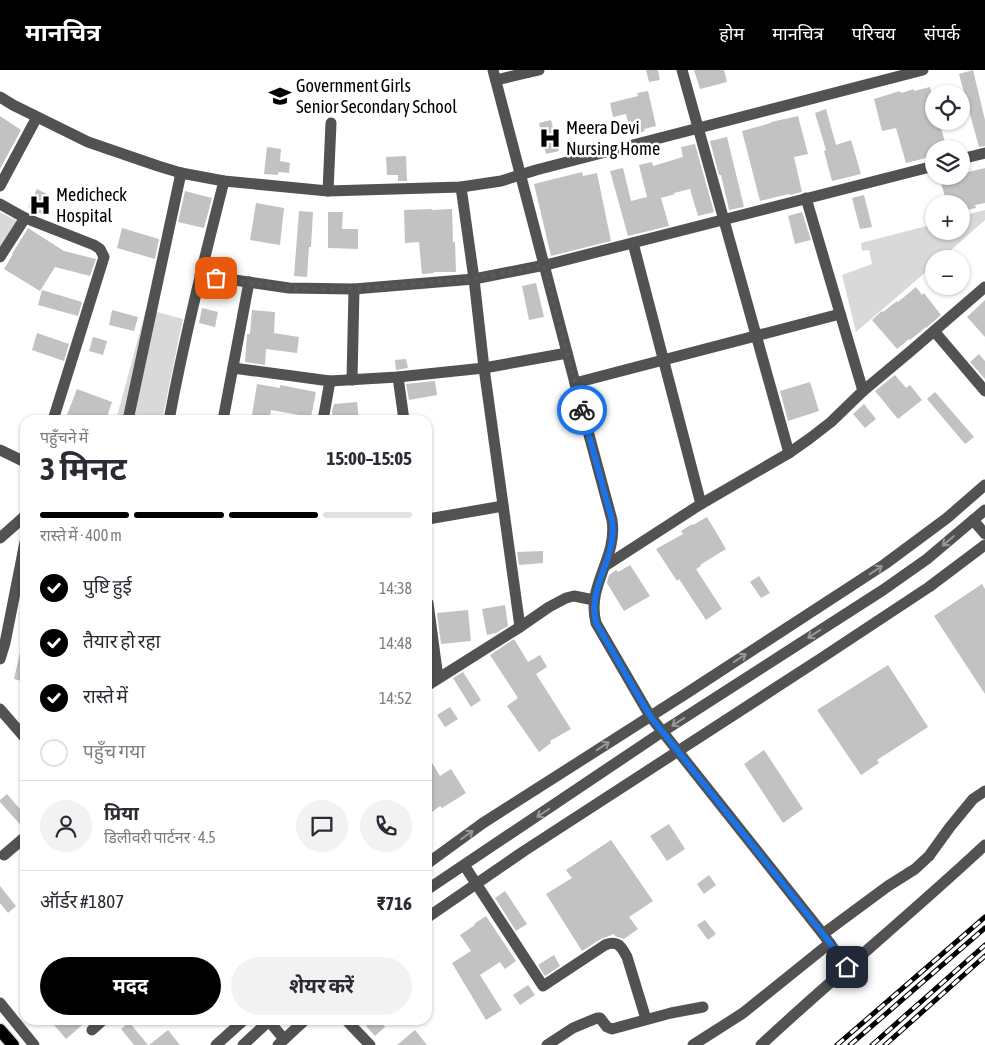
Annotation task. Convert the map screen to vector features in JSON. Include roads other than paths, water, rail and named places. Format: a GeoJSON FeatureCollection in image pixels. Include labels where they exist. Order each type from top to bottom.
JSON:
{"type":"FeatureCollection","features":[{"type":"Feature","properties":{"kind":"main road"},"geometry":{"type":"LineString","coordinates":[[0,1030],[13,1045]]}},
{"type":"Feature","properties":{"kind":"street"},"geometry":{"type":"LineString","coordinates":[[539,70],[494,75],[612,520],[614,531],[612,544],[594,600],[593,614],[596,623],[650,716],[847,967]]}},
{"type":"Feature","properties":{"kind":"street"},"geometry":{"type":"LineString","coordinates":[[682,70],[789,453]]}},
{"type":"Feature","properties":{"kind":"street"},"geometry":{"type":"LineString","coordinates":[[0,97],[88,142],[181,173],[224,181],[328,192],[461,187],[501,181],[520,174],[918,71]]}},
{"type":"Feature","properties":{"kind":"street"},"geometry":{"type":"LineString","coordinates":[[0,186],[37,116]]}},
{"type":"Feature","properties":{"kind":"street"},"geometry":{"type":"LineString","coordinates":[[328,192],[331,123]]}},
{"type":"Feature","properties":{"kind":"street"},"geometry":{"type":"LineString","coordinates":[[970,157],[985,153]]}},
{"type":"Feature","properties":{"kind":"street"},"geometry":{"type":"LineString","coordinates":[[200,276],[289,288],[354,289],[474,279],[544,265],[925,168]]}},
{"type":"Feature","properties":{"kind":"street"},"geometry":{"type":"LineString","coordinates":[[129,415],[181,173]]}},
{"type":"Feature","properties":{"kind":"street"},"geometry":{"type":"LineString","coordinates":[[170,415],[200,276],[224,181]]}},
{"type":"Feature","properties":{"kind":"street"},"geometry":{"type":"LineString","coordinates":[[461,187],[520,627]]}},
{"type":"Feature","properties":{"kind":"street"},"geometry":{"type":"LineString","coordinates":[[806,198],[863,391]]}},
{"type":"Feature","properties":{"kind":"street"},"geometry":{"type":"LineString","coordinates":[[0,204],[25,218],[94,245],[100,249],[104,257],[55,415]]}},
{"type":"Feature","properties":{"kind":"street"},"geometry":{"type":"LineString","coordinates":[[0,257],[25,218]]}},
{"type":"Feature","properties":{"kind":"street"},"geometry":{"type":"LineString","coordinates":[[633,243],[702,504]]}},
{"type":"Feature","properties":{"kind":"street"},"geometry":{"type":"LineString","coordinates":[[224,415],[249,282]]}},
{"type":"Feature","properties":{"kind":"street"},"geometry":{"type":"LineString","coordinates":[[605,566],[702,504],[808,440],[985,287]]}},
{"type":"Feature","properties":{"kind":"street"},"geometry":{"type":"LineString","coordinates":[[352,380],[354,289]]}},
{"type":"Feature","properties":{"kind":"street"},"geometry":{"type":"LineString","coordinates":[[575,383],[840,314]]}},
{"type":"Feature","properties":{"kind":"street"},"geometry":{"type":"LineString","coordinates":[[934,331],[985,391]]}},
{"type":"Feature","properties":{"kind":"street"},"geometry":{"type":"LineString","coordinates":[[233,368],[330,381],[398,377],[484,368],[567,353]]}},
{"type":"Feature","properties":{"kind":"street"},"geometry":{"type":"LineString","coordinates":[[398,377],[403,415]]}},
{"type":"Feature","properties":{"kind":"street"},"geometry":{"type":"LineString","coordinates":[[324,415],[330,381]]}},
{"type":"Feature","properties":{"kind":"street"},"geometry":{"type":"LineString","coordinates":[[0,450],[20,460]]}},
{"type":"Feature","properties":{"kind":"street"},"geometry":{"type":"LineString","coordinates":[[432,860],[483,823],[885,564],[947,518],[985,485]]}},
{"type":"Feature","properties":{"kind":"street"},"geometry":{"type":"LineString","coordinates":[[432,518],[503,506]]}},
{"type":"Feature","properties":{"kind":"street"},"geometry":{"type":"LineString","coordinates":[[432,887],[662,732],[883,590],[927,559],[985,510]]}},
{"type":"Feature","properties":{"kind":"street"},"geometry":{"type":"LineString","coordinates":[[0,538],[20,520]]}},
{"type":"Feature","properties":{"kind":"street"},"geometry":{"type":"LineString","coordinates":[[973,520],[985,534]]}},
{"type":"Feature","properties":{"kind":"street"},"geometry":{"type":"LineString","coordinates":[[432,914],[476,883],[929,587],[985,545]]}},
{"type":"Feature","properties":{"kind":"street"},"geometry":{"type":"LineString","coordinates":[[0,658],[5,644],[20,568]]}},
{"type":"Feature","properties":{"kind":"street"},"geometry":{"type":"LineString","coordinates":[[432,682],[566,598],[574,596],[594,600]]}},
{"type":"Feature","properties":{"kind":"street"},"geometry":{"type":"LineString","coordinates":[[432,650],[438,678]]}},
{"type":"Feature","properties":{"kind":"street"},"geometry":{"type":"LineString","coordinates":[[0,709],[20,732]]}},
{"type":"Feature","properties":{"kind":"street"},"geometry":{"type":"LineString","coordinates":[[693,1045],[743,1012],[888,886],[915,869],[929,856],[973,799],[985,791]]}},
{"type":"Feature","properties":{"kind":"street"},"geometry":{"type":"LineString","coordinates":[[4,854],[20,841]]}},
{"type":"Feature","properties":{"kind":"street"},"geometry":{"type":"LineString","coordinates":[[761,1045],[985,846]]}},
{"type":"Feature","properties":{"kind":"street"},"geometry":{"type":"LineString","coordinates":[[464,865],[543,986],[605,945],[618,944],[627,957],[646,1019]]}},
{"type":"Feature","properties":{"kind":"street"},"geometry":{"type":"LineString","coordinates":[[0,1002],[34,1045]]}},
{"type":"Feature","properties":{"kind":"street"},"geometry":{"type":"LineString","coordinates":[[547,1045],[573,1028],[597,1018],[600,1018],[607,1027],[612,1029],[646,1019],[703,1007]]}},
{"type":"Feature","properties":{"kind":"street"},"geometry":{"type":"LineString","coordinates":[[92,1030],[98,1025]]}},
{"type":"Feature","properties":{"kind":"street"},"geometry":{"type":"LineString","coordinates":[[216,1045],[238,1025]]}},
{"type":"Feature","properties":{"kind":"street"},"geometry":{"type":"LineString","coordinates":[[243,1045],[264,1025]]}},
{"type":"Feature","properties":{"kind":"street"},"geometry":{"type":"LineString","coordinates":[[272,1025],[281,1042],[300,1025]]}},
{"type":"Feature","properties":{"kind":"street"},"geometry":{"type":"LineString","coordinates":[[351,1025],[370,1045]]}},
{"type":"Feature","properties":{"kind":"railway"},"geometry":{"type":"LineString","coordinates":[[837,1045],[985,917]]}},
{"type":"Feature","properties":{"kind":"railway"},"geometry":{"type":"LineString","coordinates":[[850,1045],[985,928]]}},
{"type":"Feature","properties":{"kind":"railway"},"geometry":{"type":"LineString","coordinates":[[872,1045],[985,945]]}},
{"type":"Feature","properties":{"kind":"railway"},"geometry":{"type":"LineString","coordinates":[[885,1045],[985,956]]}},
{"type":"Feature","properties":{"kind":"place","name":"Government Girls Senior Secondary School"},"geometry":{"type":"Point","coordinates":[280,96]}},
{"type":"Feature","properties":{"kind":"place","name":"Meera Devi Nursing Home"},"geometry":{"type":"Point","coordinates":[550,138]}},
{"type":"Feature","properties":{"kind":"place","name":"Medicheck Hospital"},"geometry":{"type":"Point","coordinates":[40,205]}}]}
